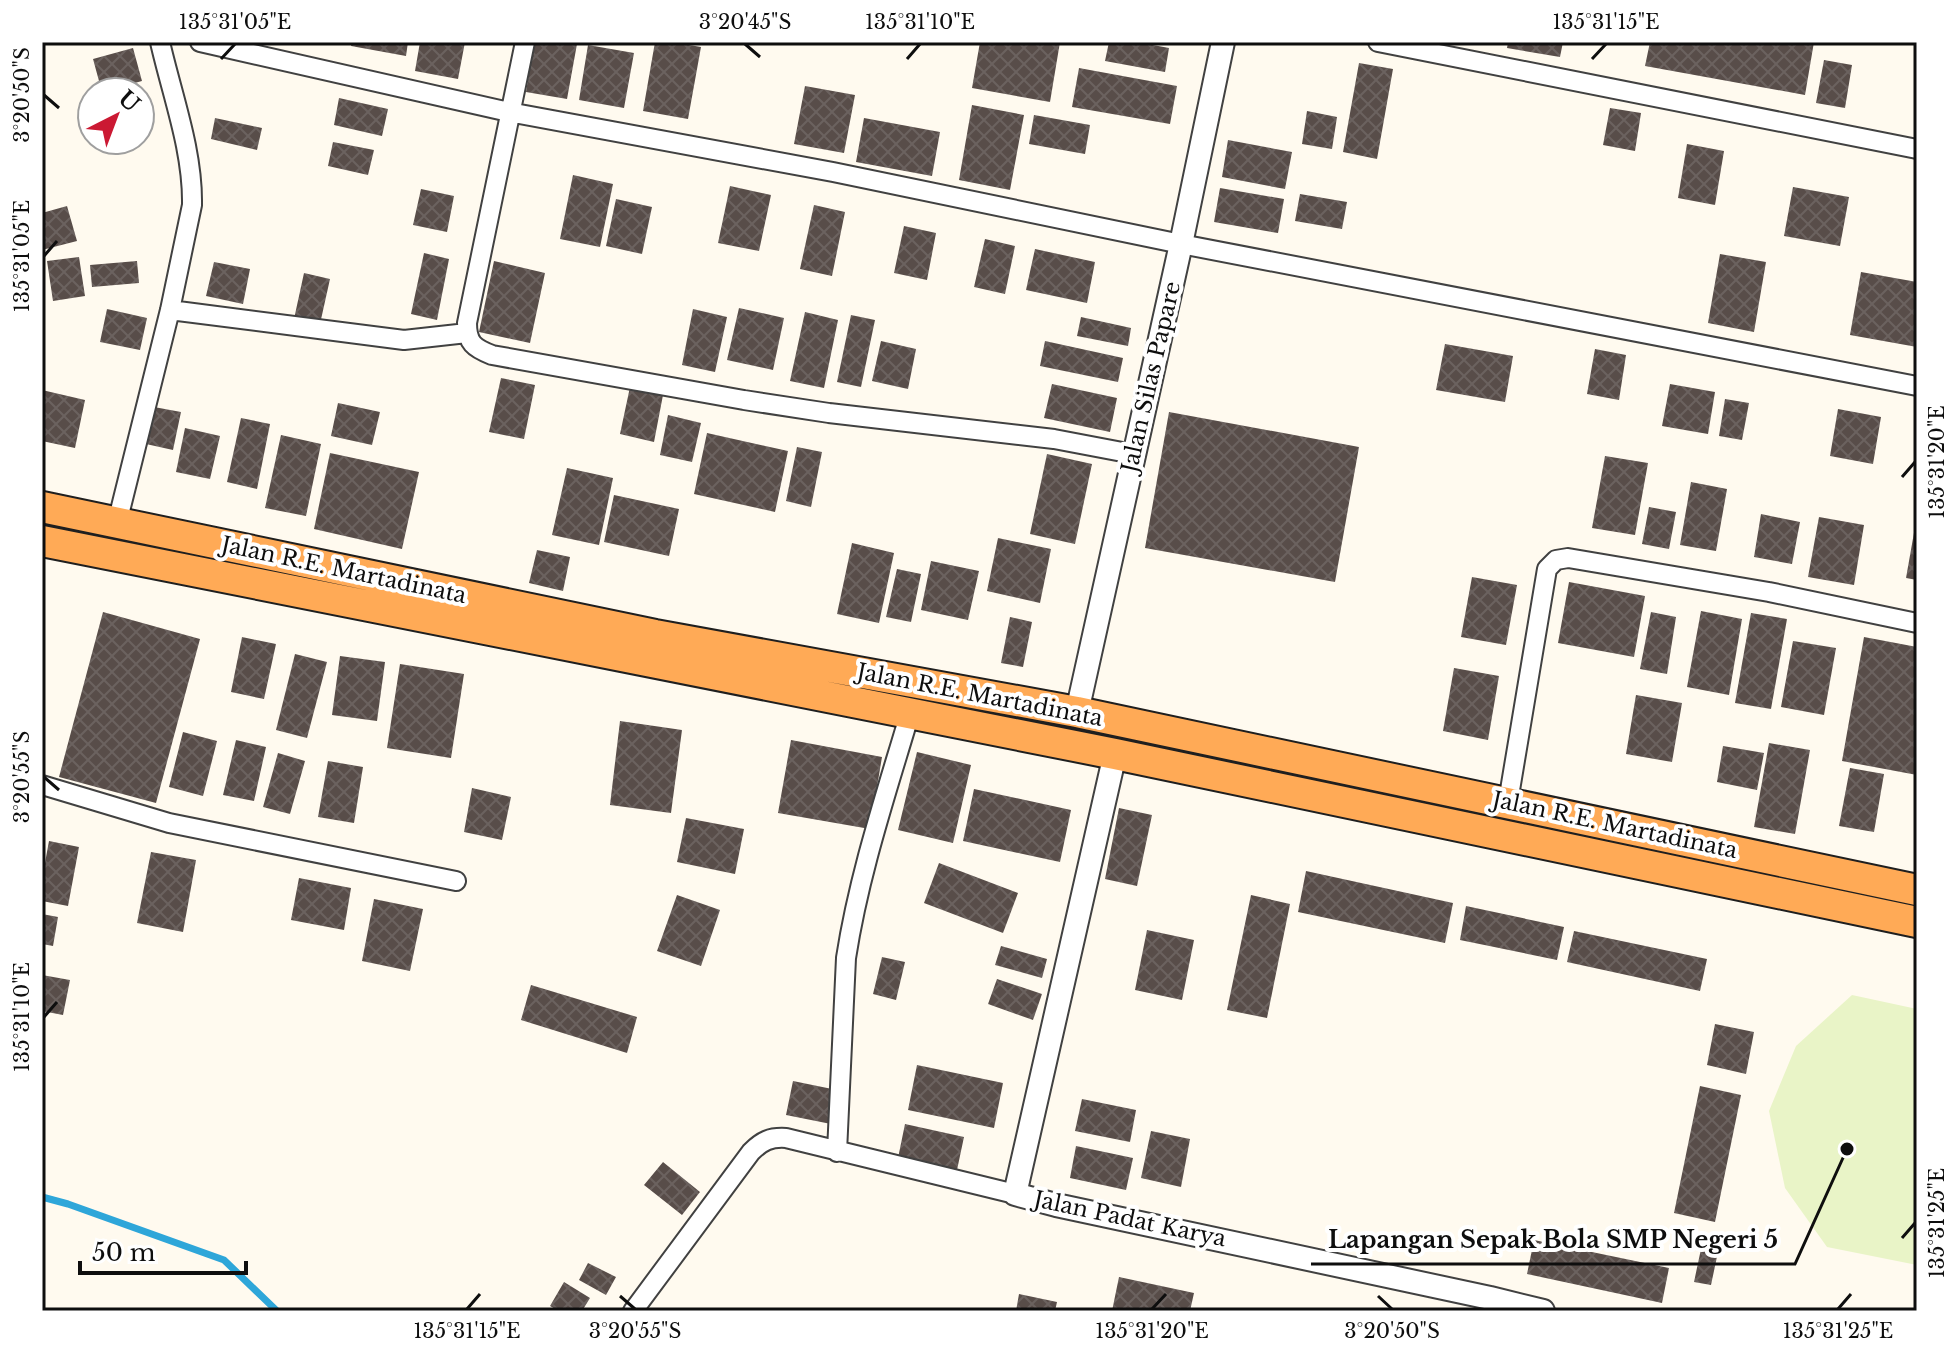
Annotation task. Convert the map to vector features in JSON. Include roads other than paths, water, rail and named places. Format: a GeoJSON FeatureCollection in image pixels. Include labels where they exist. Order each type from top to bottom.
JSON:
{"type":"FeatureCollection","features":[{"type":"Feature","properties":{"kind":"highway","name":"Jalan R.E. Martadinata"},"geometry":{"type":"LineString","coordinates":[[42,507],[117,523],[361,589],[910,713],[1917,922]]}},
{"type":"Feature","properties":{"kind":"highway","name":"Jalan R.E. Martadinata"},"geometry":{"type":"LineString","coordinates":[[42,541],[655,635],[1077,712],[1917,890]]}},
{"type":"Feature","properties":{"kind":"street"},"geometry":{"type":"LineString","coordinates":[[117,523],[170,310],[190,214],[192,191],[186,146],[160,42]]}},
{"type":"Feature","properties":{"kind":"street"},"geometry":{"type":"LineString","coordinates":[[200,42],[509,112],[833,172],[1181,244],[1917,386]]}},
{"type":"Feature","properties":{"kind":"street"},"geometry":{"type":"LineString","coordinates":[[525,42],[467,323],[467,333],[480,350],[492,355],[787,407],[1054,439],[1133,454]]}},
{"type":"Feature","properties":{"kind":"street","name":"Jalan Silas Papare"},"geometry":{"type":"LineString","coordinates":[[1077,712],[1223,42]]}},
{"type":"Feature","properties":{"kind":"street"},"geometry":{"type":"LineString","coordinates":[[1378,42],[1917,149]]}},
{"type":"Feature","properties":{"kind":"street"},"geometry":{"type":"LineString","coordinates":[[170,310],[404,340],[467,333]]}},
{"type":"Feature","properties":{"kind":"street"},"geometry":{"type":"LineString","coordinates":[[1508,802],[1547,569],[1556,560],[1568,558],[1769,592],[1917,623]]}},
{"type":"Feature","properties":{"kind":"street"},"geometry":{"type":"LineString","coordinates":[[837,1152],[849,939],[865,866],[910,713]]}},
{"type":"Feature","properties":{"kind":"street","name":"Jalan Padat Karya"},"geometry":{"type":"LineString","coordinates":[[1115,754],[1015,1194],[1543,1311]]}},
{"type":"Feature","properties":{"kind":"street"},"geometry":{"type":"LineString","coordinates":[[42,785],[169,823],[456,881]]}},
{"type":"Feature","properties":{"kind":"street"},"geometry":{"type":"LineString","coordinates":[[633,1311],[751,1152],[768,1139],[786,1138],[1015,1194]]}},
{"type":"Feature","properties":{"kind":"waterway"},"geometry":{"type":"LineString","coordinates":[[42,1197],[224,1260],[277,1311]]}},
{"type":"Feature","properties":{"kind":"place","name":"Lapangan Sepak Bola SMP Negeri 5"},"geometry":{"type":"Point","coordinates":[1847,1149]}}]}
